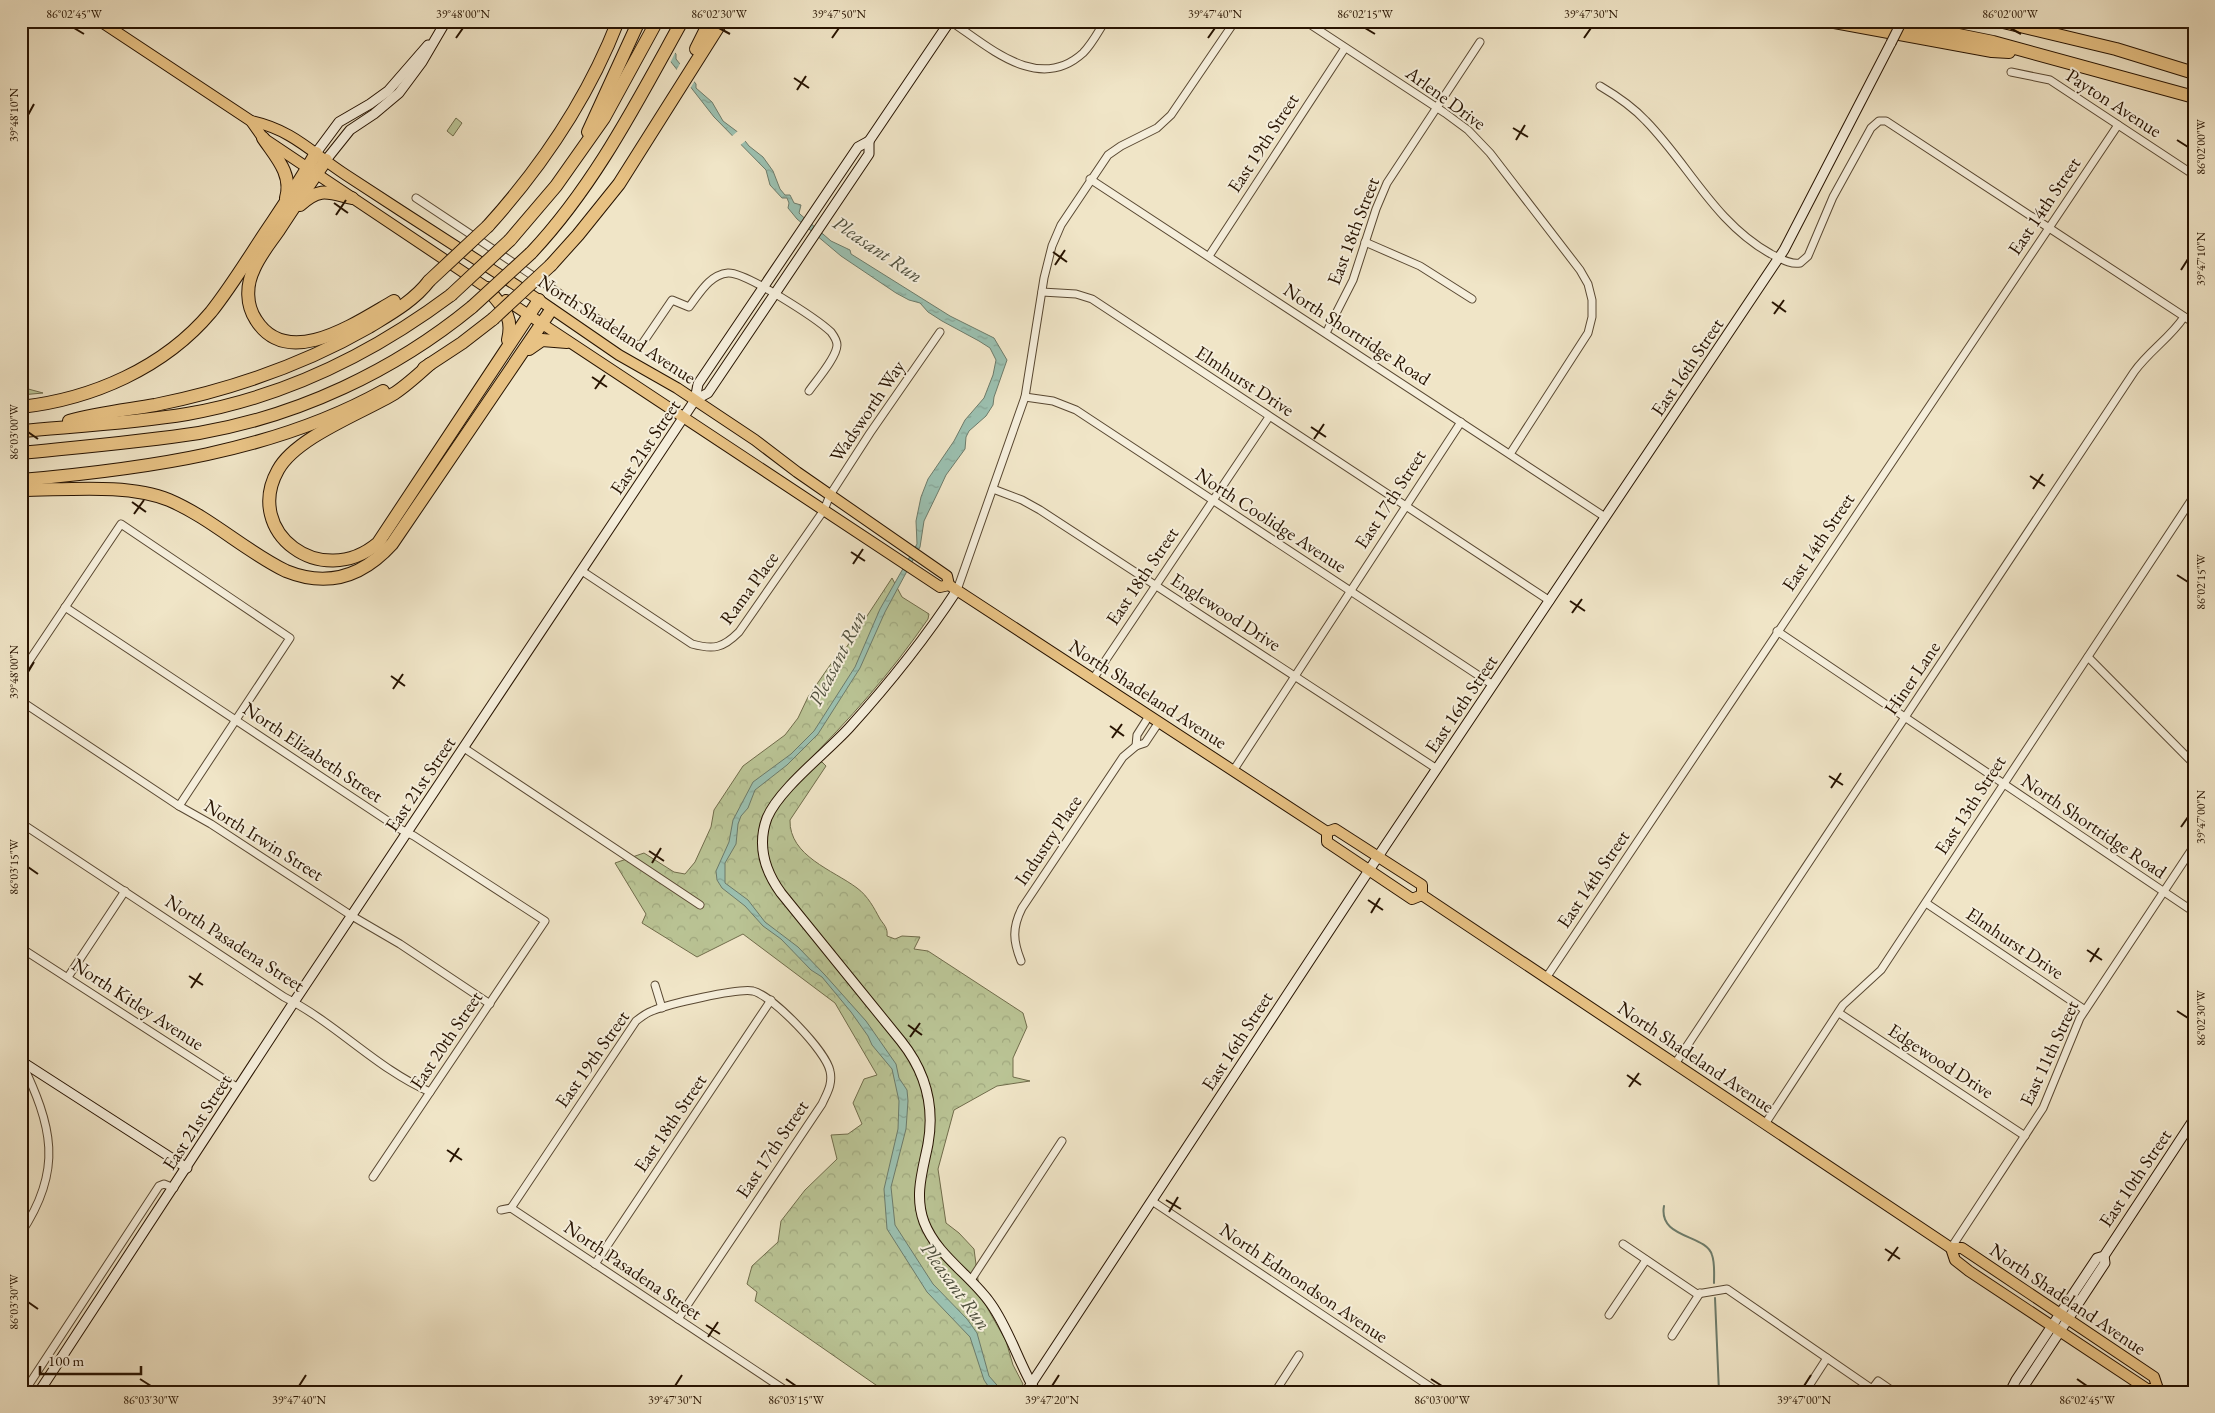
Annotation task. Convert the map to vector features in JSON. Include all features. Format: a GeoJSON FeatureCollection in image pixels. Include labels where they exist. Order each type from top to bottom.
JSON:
{"type":"FeatureCollection","features":[{"type":"Feature","properties":{"kind":"highway"},"geometry":{"type":"LineString","coordinates":[[577,157],[639,21]]}},
{"type":"Feature","properties":{"kind":"highway"},"geometry":{"type":"LineString","coordinates":[[27,431],[186,414],[262,396],[297,384],[344,363],[394,334],[451,295],[510,240],[538,209],[604,118],[657,21]]}},
{"type":"Feature","properties":{"kind":"highway"},"geometry":{"type":"LineString","coordinates":[[697,56],[710,21]]}},
{"type":"Feature","properties":{"kind":"highway"},"geometry":{"type":"LineString","coordinates":[[538,300],[378,543],[358,556],[340,562],[316,560],[295,549],[280,532],[271,510],[273,483],[283,462],[312,438],[397,392],[430,364],[493,320],[551,265],[619,184],[676,94],[697,56],[722,21]]}},
{"type":"Feature","properties":{"kind":"highway"},"geometry":{"type":"LineString","coordinates":[[1829,21],[1992,51],[2034,54]]}},
{"type":"Feature","properties":{"kind":"highway"},"geometry":{"type":"LineString","coordinates":[[1889,21],[1994,42],[2194,97]]}},
{"type":"Feature","properties":{"kind":"highway"},"geometry":{"type":"LineString","coordinates":[[1999,21],[2116,49],[2194,73]]}},
{"type":"Feature","properties":{"kind":"highway"},"geometry":{"type":"LineString","coordinates":[[27,431],[93,414],[153,405],[186,397],[228,386],[274,370],[318,353],[372,324],[420,292],[429,281],[488,226],[529,178],[567,124],[594,74],[617,22]]}},
{"type":"Feature","properties":{"kind":"highway"},"geometry":{"type":"LineString","coordinates":[[21,453],[186,434],[238,424],[283,412],[334,392],[387,366],[441,331],[472,307],[531,253],[567,211],[590,180],[680,26]]}},
{"type":"Feature","properties":{"kind":"highway"},"geometry":{"type":"LineString","coordinates":[[263,138],[285,170],[288,179],[285,212],[254,268],[248,290],[250,306],[254,317],[264,330],[276,339],[294,344],[316,340],[365,318],[429,281]]}},
{"type":"Feature","properties":{"kind":"highway"},"geometry":{"type":"LineString","coordinates":[[21,407],[48,404],[111,384],[170,350],[205,318],[225,294],[285,212],[321,157]]}},
{"type":"Feature","properties":{"kind":"highway"},"geometry":{"type":"LineString","coordinates":[[285,212],[320,192],[330,192],[352,198]]}},
{"type":"Feature","properties":{"kind":"highway"},"geometry":{"type":"LineString","coordinates":[[487,288],[509,318],[512,327],[507,346]]}},
{"type":"Feature","properties":{"kind":"highway"},"geometry":{"type":"LineString","coordinates":[[21,490],[122,490],[156,496],[191,512],[286,571],[313,579],[344,576],[370,565],[392,544],[551,310]]}},
{"type":"Feature","properties":{"kind":"highway"},"geometry":{"type":"LineString","coordinates":[[520,357],[542,340],[567,342]]}},
{"type":"Feature","properties":{"kind":"highway"},"geometry":{"type":"LineString","coordinates":[[21,480],[184,459],[267,438],[341,412],[430,364]]}},
{"type":"Feature","properties":{"kind":"main road","name":"North Shadeland Avenue"},"geometry":{"type":"LineString","coordinates":[[100,21],[251,121],[272,126],[321,157],[619,355],[695,400],[932,565],[947,576],[953,588]]}},
{"type":"Feature","properties":{"kind":"main road","name":"North Shadeland Avenue"},"geometry":{"type":"LineString","coordinates":[[251,121],[263,138],[567,342],[940,587],[953,588],[1327,832]]}},
{"type":"Feature","properties":{"kind":"main road","name":"North Shadeland Avenue"},"geometry":{"type":"LineString","coordinates":[[1327,832],[1335,829],[1422,885],[1422,895]]}},
{"type":"Feature","properties":{"kind":"main road","name":"North Shadeland Avenue"},"geometry":{"type":"LineString","coordinates":[[1327,832],[1327,842],[1412,899],[1422,895]]}},
{"type":"Feature","properties":{"kind":"main road","name":"North Shadeland Avenue"},"geometry":{"type":"LineString","coordinates":[[1422,895],[1951,1248],[1962,1248],[2154,1378],[2160,1391]]}},
{"type":"Feature","properties":{"kind":"main road","name":"North Shadeland Avenue"},"geometry":{"type":"LineString","coordinates":[[1951,1248],[1955,1260],[2147,1389],[2160,1391]]}},
{"type":"Feature","properties":{"kind":"street"},"geometry":{"type":"LineString","coordinates":[[321,157],[350,130],[374,114],[399,93],[422,62],[446,21]]}},
{"type":"Feature","properties":{"kind":"street"},"geometry":{"type":"LineString","coordinates":[[950,21],[1012,62],[1024,67],[1040,69],[1061,66],[1075,58],[1087,48],[1105,21]]}},
{"type":"Feature","properties":{"kind":"street","name":"East 21st Street"},"geometry":{"type":"LineString","coordinates":[[695,400],[708,393],[769,290],[800,232],[858,147],[869,141],[950,21]]}},
{"type":"Feature","properties":{"kind":"street"},"geometry":{"type":"LineString","coordinates":[[1031,1389],[998,1314],[971,1280],[949,1260],[937,1245],[927,1229],[921,1214],[920,1183],[928,1144],[930,1116],[927,1091],[919,1066],[901,1040],[775,885],[766,866],[762,844],[765,826],[776,803],[842,735],[878,694],[932,626],[953,588],[993,489],[1025,397],[1046,267],[1057,232],[1102,162],[1113,151],[1150,131],[1169,118],[1235,21]]}},
{"type":"Feature","properties":{"kind":"street","name":"Arlene Drive"},"geometry":{"type":"LineString","coordinates":[[1305,21],[1468,130],[1490,153],[1580,270],[1588,284],[1592,300],[1592,317],[1586,338],[1510,454]]}},
{"type":"Feature","properties":{"kind":"street","name":"East 16th Street"},"geometry":{"type":"LineString","coordinates":[[1031,1389],[1378,856],[1779,258],[1815,192],[1902,21]]}},
{"type":"Feature","properties":{"kind":"street"},"geometry":{"type":"LineString","coordinates":[[321,157],[335,126],[344,118],[370,104],[388,90],[441,29]]}},
{"type":"Feature","properties":{"kind":"street","name":"East 18th Street"},"geometry":{"type":"LineString","coordinates":[[1326,333],[1351,285],[1377,204],[1387,183],[1480,42]]}},
{"type":"Feature","properties":{"kind":"street","name":"East 19th Street"},"geometry":{"type":"LineString","coordinates":[[1209,256],[1345,48]]}},
{"type":"Feature","properties":{"kind":"street","name":"Payton Avenue"},"geometry":{"type":"LineString","coordinates":[[2011,72],[2050,80],[2194,175]]}},
{"type":"Feature","properties":{"kind":"street"},"geometry":{"type":"LineString","coordinates":[[1600,86],[1624,102],[1646,121],[1725,218],[1748,239],[1779,258],[1797,264],[1803,262],[1808,256],[1832,197],[1872,128],[1879,121],[1890,122],[2194,323]]}},
{"type":"Feature","properties":{"kind":"street","name":"East 14th Street"},"geometry":{"type":"LineString","coordinates":[[1546,978],[2118,125]]}},
{"type":"Feature","properties":{"kind":"street","name":"East 21st Street"},"geometry":{"type":"LineString","coordinates":[[40,1392],[294,1002],[695,400],[698,384],[769,290],[810,242],[869,154],[869,141]]}},
{"type":"Feature","properties":{"kind":"street","name":"North Shortridge Road"},"geometry":{"type":"LineString","coordinates":[[1090,179],[1605,517]]}},
{"type":"Feature","properties":{"kind":"street"},"geometry":{"type":"LineString","coordinates":[[416,198],[640,347],[672,300],[689,307],[714,278],[726,274],[737,274],[769,290],[827,329],[836,340],[836,352],[810,391]]}},
{"type":"Feature","properties":{"kind":"street"},"geometry":{"type":"LineString","coordinates":[[1365,242],[1420,266],[1472,299]]}},
{"type":"Feature","properties":{"kind":"street","name":"Elmhurst Drive"},"geometry":{"type":"LineString","coordinates":[[1042,292],[1076,294],[1092,299],[1550,601]]}},
{"type":"Feature","properties":{"kind":"street","name":"Hiner Lane"},"geometry":{"type":"LineString","coordinates":[[1675,1064],[2134,372],[2147,356],[2170,336],[2184,316]]}},
{"type":"Feature","properties":{"kind":"street","name":"Wadsworth Way"},"geometry":{"type":"LineString","coordinates":[[824,510],[830,494],[940,332]]}},
{"type":"Feature","properties":{"kind":"street","name":"North Coolidge Avenue"},"geometry":{"type":"LineString","coordinates":[[1025,397],[1053,401],[1074,409],[1493,685]]}},
{"type":"Feature","properties":{"kind":"street","name":"East 18th Street"},"geometry":{"type":"LineString","coordinates":[[1093,679],[1269,416]]}},
{"type":"Feature","properties":{"kind":"street","name":"East 17th Street"},"geometry":{"type":"LineString","coordinates":[[1233,771],[1461,422]]}},
{"type":"Feature","properties":{"kind":"street","name":"Englewood Drive"},"geometry":{"type":"LineString","coordinates":[[993,489],[1036,507],[1437,769]]}},
{"type":"Feature","properties":{"kind":"street","name":"East 13th Street"},"geometry":{"type":"LineString","coordinates":[[1765,1124],[1844,1005],[1881,970],[2194,496]]}},
{"type":"Feature","properties":{"kind":"street","name":"Rama Place"},"geometry":{"type":"LineString","coordinates":[[582,571],[692,644],[708,648],[724,645],[739,632],[824,510]]}},
{"type":"Feature","properties":{"kind":"street"},"geometry":{"type":"LineString","coordinates":[[21,673],[120,524],[290,638],[179,806]]}},
{"type":"Feature","properties":{"kind":"street","name":"North Elizabeth Street"},"geometry":{"type":"LineString","coordinates":[[65,607],[545,921]]}},
{"type":"Feature","properties":{"kind":"street","name":"North Shortridge Road"},"geometry":{"type":"LineString","coordinates":[[1777,631],[2194,912]]}},
{"type":"Feature","properties":{"kind":"street"},"geometry":{"type":"LineString","coordinates":[[2088,657],[2194,764]]}},
{"type":"Feature","properties":{"kind":"street","name":"North Irwin Street"},"geometry":{"type":"LineString","coordinates":[[21,701],[179,806],[211,824],[352,916],[392,939],[490,1004]]}},
{"type":"Feature","properties":{"kind":"street","name":"Industry Place"},"geometry":{"type":"LineString","coordinates":[[1136,746],[1137,735],[1149,716]]}},
{"type":"Feature","properties":{"kind":"street","name":"Industry Place"},"geometry":{"type":"LineString","coordinates":[[1021,961],[1014,944],[1014,933],[1022,908],[1123,757],[1136,746],[1145,743],[1159,722]]}},
{"type":"Feature","properties":{"kind":"street"},"geometry":{"type":"LineString","coordinates":[[464,748],[700,905]]}},
{"type":"Feature","properties":{"kind":"street","name":"North Pasadena Street"},"geometry":{"type":"LineString","coordinates":[[21,823],[304,1008],[405,1080],[430,1092]]}},
{"type":"Feature","properties":{"kind":"street","name":"East 11th Street"},"geometry":{"type":"LineString","coordinates":[[1951,1248],[2043,1108],[2067,1045],[2085,1010],[2194,846]]}},
{"type":"Feature","properties":{"kind":"street"},"geometry":{"type":"LineString","coordinates":[[68,977],[126,891]]}},
{"type":"Feature","properties":{"kind":"street","name":"Elmhurst Drive"},"geometry":{"type":"LineString","coordinates":[[1926,903],[2085,1010]]}},
{"type":"Feature","properties":{"kind":"street","name":"East 20th Street"},"geometry":{"type":"LineString","coordinates":[[373,1177],[545,921]]}},
{"type":"Feature","properties":{"kind":"street","name":"North Kitley Avenue"},"geometry":{"type":"LineString","coordinates":[[21,948],[238,1088]]}},
{"type":"Feature","properties":{"kind":"street"},"geometry":{"type":"LineString","coordinates":[[655,985],[662,1008]]}},
{"type":"Feature","properties":{"kind":"street","name":"East 19th Street"},"geometry":{"type":"LineString","coordinates":[[511,1208],[634,1023],[644,1015],[662,1008],[742,990],[754,992],[771,1000]]}},
{"type":"Feature","properties":{"kind":"street","name":"East 18th Street"},"geometry":{"type":"LineString","coordinates":[[596,1264],[771,1000]]}},
{"type":"Feature","properties":{"kind":"street","name":"East 17th Street"},"geometry":{"type":"LineString","coordinates":[[678,1319],[822,1104],[829,1089],[830,1073],[825,1058],[771,1000]]}},
{"type":"Feature","properties":{"kind":"street","name":"Edgewood Drive"},"geometry":{"type":"LineString","coordinates":[[1839,1013],[2026,1136]]}},
{"type":"Feature","properties":{"kind":"street"},"geometry":{"type":"LineString","coordinates":[[21,1061],[187,1168]]}},
{"type":"Feature","properties":{"kind":"street"},"geometry":{"type":"LineString","coordinates":[[21,1061],[41,1105],[49,1146],[47,1176],[41,1198],[21,1233]]}},
{"type":"Feature","properties":{"kind":"street","name":"East 10th Street"},"geometry":{"type":"LineString","coordinates":[[2013,1392],[2012,1388],[2105,1263],[2104,1256],[2194,1119]]}},
{"type":"Feature","properties":{"kind":"street"},"geometry":{"type":"LineString","coordinates":[[971,1280],[1062,1141]]}},
{"type":"Feature","properties":{"kind":"street","name":"East 21st Street"},"geometry":{"type":"LineString","coordinates":[[24,1392],[159,1186],[164,1184],[174,1188]]}},
{"type":"Feature","properties":{"kind":"street","name":"North Edmondson Avenue"},"geometry":{"type":"LineString","coordinates":[[1152,1201],[1438,1392]]}},
{"type":"Feature","properties":{"kind":"street"},"geometry":{"type":"LineString","coordinates":[[501,1210],[511,1208]]}},
{"type":"Feature","properties":{"kind":"street","name":"North Pasadena Street"},"geometry":{"type":"LineString","coordinates":[[511,1208],[788,1392]]}},
{"type":"Feature","properties":{"kind":"street"},"geometry":{"type":"LineString","coordinates":[[1623,1244],[1697,1294],[1727,1289],[1872,1389],[1878,1381],[1894,1392]]}},
{"type":"Feature","properties":{"kind":"street"},"geometry":{"type":"LineString","coordinates":[[1609,1315],[1646,1260]]}},
{"type":"Feature","properties":{"kind":"street"},"geometry":{"type":"LineString","coordinates":[[1672,1336],[1700,1293]]}},
{"type":"Feature","properties":{"kind":"street","name":"East 10th Street"},"geometry":{"type":"LineString","coordinates":[[2020,1392],[2056,1329]]}},
{"type":"Feature","properties":{"kind":"street"},"geometry":{"type":"LineString","coordinates":[[1274,1392],[1299,1355]]}},
{"type":"Feature","properties":{"kind":"street"},"geometry":{"type":"LineString","coordinates":[[1805,1392],[1827,1358]]}},
{"type":"Feature","properties":{"kind":"green space"},"geometry":{"type":"Polygon","coordinates":[[[456,118],[462,123],[453,136],[447,131],[456,118]]]}},
{"type":"Feature","properties":{"kind":"green space"},"geometry":{"type":"Polygon","coordinates":[[[21,387],[43,393],[21,395],[21,387]]]}},
{"type":"Feature","properties":{"kind":"green space"},"geometry":{"type":"Polygon","coordinates":[[[892,578],[902,597],[929,614],[928,619],[869,696],[803,766],[822,762],[826,766],[790,820],[792,833],[804,853],[857,888],[864,895],[885,927],[887,936],[895,939],[902,936],[920,937],[914,949],[928,951],[1023,1013],[1027,1027],[1013,1058],[1013,1077],[1030,1081],[997,1086],[954,1110],[938,1169],[946,1223],[959,1233],[974,1249],[980,1295],[1006,1341],[1013,1365],[1023,1384],[1018,1392],[886,1392],[755,1301],[757,1292],[747,1284],[752,1266],[778,1242],[781,1221],[805,1190],[837,1159],[831,1135],[848,1134],[862,1124],[853,1103],[864,1079],[877,1075],[835,1003],[743,934],[697,957],[642,923],[646,914],[615,863],[644,853],[674,872],[685,874],[695,862],[711,827],[714,810],[743,766],[785,735],[798,718],[808,697],[836,657],[842,654],[892,578]]]}},
{"type":"Feature","properties":{"kind":"water","name":"Pleasant Run"},"geometry":{"type":"Polygon","coordinates":[[[639,21],[646,21],[676,54],[676,59],[696,84],[696,88],[712,102],[723,121],[739,133],[749,146],[763,157],[773,171],[780,189],[785,195],[790,195],[794,203],[801,205],[799,213],[801,215],[831,241],[850,250],[851,254],[950,316],[994,338],[1007,360],[993,405],[986,416],[969,431],[966,437],[965,449],[946,475],[924,521],[920,547],[885,612],[860,668],[818,734],[787,765],[755,790],[748,808],[741,816],[738,824],[736,844],[725,863],[725,883],[748,900],[765,922],[798,947],[825,975],[866,1021],[896,1064],[899,1078],[907,1090],[908,1101],[906,1129],[891,1187],[895,1225],[933,1284],[967,1319],[977,1333],[989,1376],[1003,1392],[992,1392],[984,1380],[970,1337],[927,1292],[887,1229],[884,1189],[898,1129],[899,1101],[892,1069],[872,1045],[851,1012],[822,977],[811,970],[781,939],[763,926],[745,906],[722,888],[717,880],[716,871],[729,842],[733,820],[753,782],[791,754],[814,731],[855,667],[880,609],[917,544],[916,521],[921,497],[928,479],[954,441],[965,420],[984,398],[993,375],[996,360],[990,348],[928,312],[920,303],[896,293],[841,256],[797,219],[788,208],[787,198],[782,198],[770,185],[766,170],[714,117],[639,21]]]}},
{"type":"Feature","properties":{"kind":"pier"},"geometry":{"type":"Polygon","coordinates":[[[636,21],[649,21],[676,51],[670,63],[636,21]]]}},
{"type":"Feature","properties":{"kind":"pier"},"geometry":{"type":"Polygon","coordinates":[[[682,60],[696,79],[689,90],[676,71],[682,60]]]}},
{"type":"Feature","properties":{"kind":"pier"},"geometry":{"type":"Polygon","coordinates":[[[739,130],[748,139],[739,146],[731,137],[739,130]]]}},
{"type":"Feature","properties":{"kind":"waterway"},"geometry":{"type":"LineString","coordinates":[[1664,1206],[1664,1217],[1668,1225],[1708,1248],[1714,1262],[1714,1283]]}},
{"type":"Feature","properties":{"kind":"waterway"},"geometry":{"type":"LineString","coordinates":[[1715,1298],[1719,1392]]}}]}
